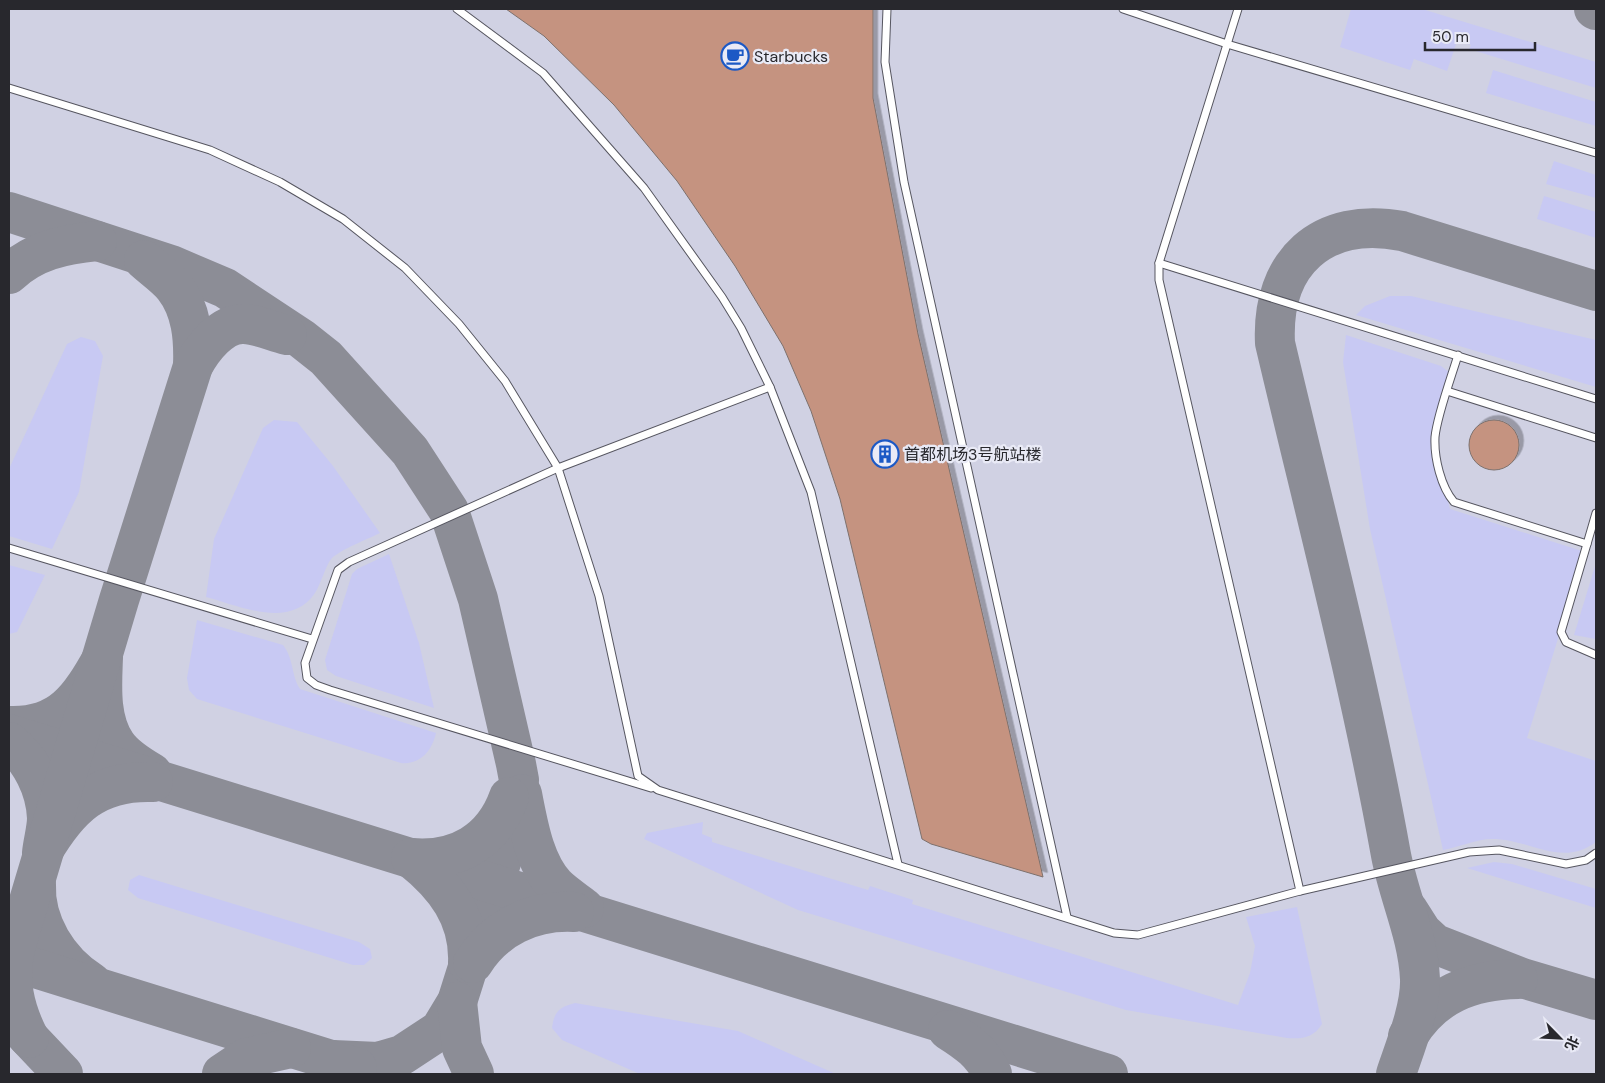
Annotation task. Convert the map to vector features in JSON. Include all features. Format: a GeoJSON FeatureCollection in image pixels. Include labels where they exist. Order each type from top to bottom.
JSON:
{"type":"FeatureCollection","features":[{"type":"Feature","properties":{"kind":"lane"},"geometry":{"type":"LineString","coordinates":[[457,9],[543,73],[644,188],[722,297],[753,350],[770,387],[811,492],[898,864]]}},
{"type":"Feature","properties":{"kind":"lane"},"geometry":{"type":"LineString","coordinates":[[887,9],[885,62],[904,182],[1067,917]]}},
{"type":"Feature","properties":{"kind":"lane"},"geometry":{"type":"LineString","coordinates":[[1123,9],[1227,44],[1596,153]]}},
{"type":"Feature","properties":{"kind":"lane"},"geometry":{"type":"LineString","coordinates":[[1238,9],[1159,263],[1161,295],[1300,891]]}},
{"type":"Feature","properties":{"kind":"lane"},"geometry":{"type":"LineString","coordinates":[[9,88],[210,150],[280,182],[343,219],[405,268],[459,324],[505,381],[558,468],[600,596],[638,776],[658,790]]}},
{"type":"Feature","properties":{"kind":"lane"},"geometry":{"type":"LineString","coordinates":[[1159,263],[1596,399]]}},
{"type":"Feature","properties":{"kind":"lane"},"geometry":{"type":"LineString","coordinates":[[1458,355],[1435,436],[1436,451],[1445,492],[1454,502],[1587,544]]}},
{"type":"Feature","properties":{"kind":"lane"},"geometry":{"type":"LineString","coordinates":[[770,387],[558,468],[349,562],[338,570],[312,639],[305,663],[307,678],[316,685],[1114,932],[1138,935],[1300,891],[1485,850],[1516,853],[1566,864],[1586,860],[1596,853]]}},
{"type":"Feature","properties":{"kind":"lane"},"geometry":{"type":"LineString","coordinates":[[1448,391],[1596,438]]}},
{"type":"Feature","properties":{"kind":"lane"},"geometry":{"type":"LineString","coordinates":[[1596,513],[1561,632],[1566,642],[1596,655]]}},
{"type":"Feature","properties":{"kind":"lane"},"geometry":{"type":"LineString","coordinates":[[9,548],[312,639]]}},
{"type":"Feature","properties":{"kind":"shaded area"},"geometry":{"type":"Polygon","coordinates":[[[9,9],[1596,9],[1596,1074],[9,1074],[9,9]]]}},
{"type":"Feature","properties":{"kind":"shaded area"},"geometry":{"type":"Polygon","coordinates":[[[1351,9],[1422,9],[1596,62],[1596,88],[1469,49],[1471,45],[1457,41],[1447,71],[1414,59],[1410,70],[1340,47],[1351,9]]]}},
{"type":"Feature","properties":{"kind":"shaded area"},"geometry":{"type":"Polygon","coordinates":[[[1493,70],[1596,102],[1596,126],[1486,93],[1493,70]]]}},
{"type":"Feature","properties":{"kind":"shaded area"},"geometry":{"type":"Polygon","coordinates":[[[1554,161],[1596,175],[1596,198],[1546,184],[1554,161]]]}},
{"type":"Feature","properties":{"kind":"shaded area"},"geometry":{"type":"Polygon","coordinates":[[[1544,196],[1596,212],[1596,238],[1537,219],[1544,196]]]}},
{"type":"Feature","properties":{"kind":"shaded area"},"geometry":{"type":"Polygon","coordinates":[[[1390,296],[1411,296],[1596,340],[1596,387],[1356,315],[1365,306],[1390,296]]]}},
{"type":"Feature","properties":{"kind":"shaded area"},"geometry":{"type":"Polygon","coordinates":[[[1346,335],[1441,366],[1450,373],[1432,439],[1450,509],[1585,552],[1527,738],[1596,761],[1596,842],[1583,849],[1558,852],[1506,840],[1492,839],[1480,840],[1443,850],[1370,529],[1343,362],[1346,335]]]}},
{"type":"Feature","properties":{"kind":"shaded area"},"geometry":{"type":"Polygon","coordinates":[[[81,337],[95,341],[103,356],[79,492],[52,549],[9,536],[9,469],[67,344],[81,337]]]}},
{"type":"Feature","properties":{"kind":"shaded area"},"geometry":{"type":"Polygon","coordinates":[[[274,420],[297,422],[333,466],[380,533],[332,558],[315,593],[305,604],[292,610],[278,613],[249,609],[206,597],[214,539],[263,428],[274,420]]]}},
{"type":"Feature","properties":{"kind":"shaded area"},"geometry":{"type":"Polygon","coordinates":[[[389,554],[419,643],[434,708],[336,676],[327,670],[325,660],[352,574],[357,569],[389,554]]]}},
{"type":"Feature","properties":{"kind":"shaded area"},"geometry":{"type":"Polygon","coordinates":[[[1596,563],[1596,639],[1574,635],[1596,563]]]}},
{"type":"Feature","properties":{"kind":"shaded area"},"geometry":{"type":"Polygon","coordinates":[[[9,565],[45,575],[17,632],[9,634],[9,565]]]}},
{"type":"Feature","properties":{"kind":"shaded area"},"geometry":{"type":"Polygon","coordinates":[[[197,620],[283,645],[287,650],[300,689],[436,733],[432,746],[414,762],[401,763],[197,699],[189,690],[187,678],[197,620]]]}},
{"type":"Feature","properties":{"kind":"shaded area"},"geometry":{"type":"Polygon","coordinates":[[[703,822],[702,834],[712,838],[712,842],[868,890],[870,886],[913,900],[912,904],[1238,1005],[1250,973],[1255,946],[1246,917],[1297,907],[1322,1024],[1319,1029],[1307,1037],[1287,1038],[1126,1010],[798,910],[644,839],[647,833],[703,822]]]}},
{"type":"Feature","properties":{"kind":"shaded area"},"geometry":{"type":"Polygon","coordinates":[[[1494,862],[1512,864],[1596,889],[1596,908],[1467,868],[1494,862]]]}},
{"type":"Feature","properties":{"kind":"shaded area"},"geometry":{"type":"Polygon","coordinates":[[[139,875],[359,942],[370,949],[372,958],[364,965],[353,965],[138,898],[128,890],[130,880],[139,875]]]}},
{"type":"Feature","properties":{"kind":"shaded area"},"geometry":{"type":"Polygon","coordinates":[[[575,1003],[738,1031],[836,1074],[640,1074],[562,1040],[552,1028],[554,1018],[561,1008],[575,1003]]]}},
{"type":"Feature","properties":{"kind":"building","name":"首都机场3号航站楼"},"geometry":{"type":"Polygon","coordinates":[[[506,9],[873,9],[873,98],[918,334],[1043,877],[931,844],[922,839],[840,499],[811,411],[783,346],[735,266],[677,181],[614,105],[544,36],[506,9]]]}},
{"type":"Feature","properties":{"kind":"building"},"geometry":{"type":"Polygon","coordinates":[[[1489,420],[1499,420],[1512,427],[1519,440],[1519,450],[1512,463],[1499,470],[1489,470],[1480,466],[1473,459],[1469,450],[1469,440],[1473,431],[1480,424],[1489,420]]]}},
{"type":"Feature","properties":{"kind":"taxiway"},"geometry":{"type":"LineString","coordinates":[[9,212],[171,265],[225,288],[302,339],[326,358],[410,451],[449,511],[478,599],[516,764],[519,780],[515,818],[457,1002],[440,1030],[402,1055],[378,1062],[333,1060]]}},
{"type":"Feature","properties":{"kind":"taxiway"},"geometry":{"type":"LineString","coordinates":[[1396,1074],[1412,1027],[1418,1002],[1420,990],[1419,963],[1394,871],[1351,662],[1275,343],[1276,314],[1282,289],[1292,268],[1307,251],[1326,238],[1348,231],[1373,228],[1402,231],[1596,291]]}},
{"type":"Feature","properties":{"kind":"taxiway"},"geometry":{"type":"LineString","coordinates":[[9,274],[18,266],[39,254],[73,244],[97,241]]}},
{"type":"Feature","properties":{"kind":"taxiway"},"geometry":{"type":"LineString","coordinates":[[144,260],[171,283],[185,305],[191,325],[193,366]]}},
{"type":"Feature","properties":{"kind":"taxiway"},"geometry":{"type":"LineString","coordinates":[[29,1038],[16,1005],[12,983],[15,948],[119,600],[193,366],[207,345],[228,327],[245,324],[287,335]]}},
{"type":"Feature","properties":{"kind":"taxiway"},"geometry":{"type":"LineString","coordinates":[[9,726],[42,722],[56,716],[67,708],[86,685],[103,657],[104,713],[111,734],[123,753],[152,773]]}},
{"type":"Feature","properties":{"kind":"taxiway"},"geometry":{"type":"LineString","coordinates":[[9,734],[1108,1074]]}},
{"type":"Feature","properties":{"kind":"taxiway"},"geometry":{"type":"LineString","coordinates":[[9,742],[30,766],[44,796],[47,818],[42,853],[63,822],[74,810],[100,791],[115,786],[153,782]]}},
{"type":"Feature","properties":{"kind":"taxiway"},"geometry":{"type":"LineString","coordinates":[[522,794],[533,843],[542,866],[556,886],[584,908]]}},
{"type":"Feature","properties":{"kind":"taxiway"},"geometry":{"type":"LineString","coordinates":[[468,963],[468,946],[465,931],[453,903],[435,879],[411,858],[443,856],[471,846],[493,826],[502,813],[509,797]]}},
{"type":"Feature","properties":{"kind":"taxiway"},"geometry":{"type":"LineString","coordinates":[[36,883],[36,898],[39,912],[50,940],[68,963],[91,982]]}},
{"type":"Feature","properties":{"kind":"taxiway"},"geometry":{"type":"LineString","coordinates":[[1408,910],[1422,932],[1435,944],[1522,978],[1596,1000]]}},
{"type":"Feature","properties":{"kind":"taxiway"},"geometry":{"type":"LineString","coordinates":[[473,963],[492,940],[516,924],[544,914],[574,912]]}},
{"type":"Feature","properties":{"kind":"taxiway"},"geometry":{"type":"LineString","coordinates":[[9,960],[357,1068]]}},
{"type":"Feature","properties":{"kind":"taxiway"},"geometry":{"type":"LineString","coordinates":[[1408,1036],[1429,1010],[1454,992],[1484,983],[1518,979]]}},
{"type":"Feature","properties":{"kind":"taxiway"},"geometry":{"type":"LineString","coordinates":[[457,1002],[462,1048],[474,1074]]}},
{"type":"Feature","properties":{"kind":"taxiway"},"geometry":{"type":"LineString","coordinates":[[11,1019],[63,1074]]}},
{"type":"Feature","properties":{"kind":"taxiway"},"geometry":{"type":"LineString","coordinates":[[948,1030],[974,1049],[984,1060],[992,1074]]}},
{"type":"Feature","properties":{"kind":"taxiway"},"geometry":{"type":"LineString","coordinates":[[222,1074],[246,1058],[291,1048]]}},
{"type":"Feature","properties":{"kind":"place","name":"Starbucks"},"geometry":{"type":"Point","coordinates":[735,56]}},
{"type":"Feature","properties":{"kind":"place","name":"首都机场3号航站楼"},"geometry":{"type":"Point","coordinates":[885,454]}}]}
